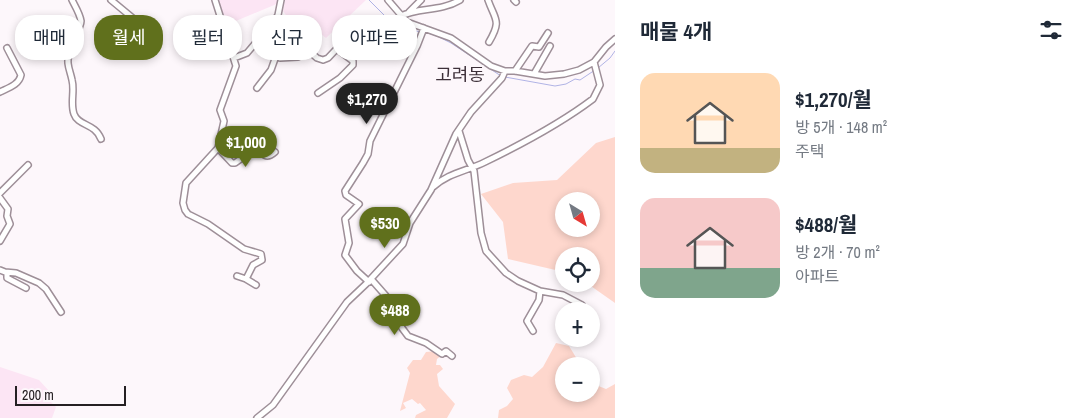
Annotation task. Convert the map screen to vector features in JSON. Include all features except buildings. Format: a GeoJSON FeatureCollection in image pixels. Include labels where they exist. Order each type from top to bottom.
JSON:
{"type":"FeatureCollection","features":[{"type":"Feature","properties":{"kind":"street"},"geometry":{"type":"LineString","coordinates":[[72,0],[81,21],[71,45],[67,62],[72,79],[74,115],[77,119],[96,130],[101,139]]}},
{"type":"Feature","properties":{"kind":"street"},"geometry":{"type":"LineString","coordinates":[[111,0],[129,15]]}},
{"type":"Feature","properties":{"kind":"street"},"geometry":{"type":"LineString","coordinates":[[215,0],[220,15]]}},
{"type":"Feature","properties":{"kind":"street"},"geometry":{"type":"LineString","coordinates":[[278,15],[281,0]]}},
{"type":"Feature","properties":{"kind":"street"},"geometry":{"type":"LineString","coordinates":[[388,0],[400,15]]}},
{"type":"Feature","properties":{"kind":"street"},"geometry":{"type":"LineString","coordinates":[[409,12],[421,0]]}},
{"type":"Feature","properties":{"kind":"street"},"geometry":{"type":"LineString","coordinates":[[403,15],[409,12],[431,10],[460,0]]}},
{"type":"Feature","properties":{"kind":"street"},"geometry":{"type":"LineString","coordinates":[[488,0],[496,17],[497,24],[488,42]]}},
{"type":"Feature","properties":{"kind":"street"},"geometry":{"type":"LineString","coordinates":[[417,28],[451,38],[504,75]]}},
{"type":"Feature","properties":{"kind":"street"},"geometry":{"type":"LineString","coordinates":[[423,31],[396,92],[370,141],[368,154],[345,191],[346,195],[359,204],[345,219],[349,243],[345,255],[357,271],[370,280],[386,296],[408,336],[426,343],[442,354],[446,351],[452,356]]}},
{"type":"Feature","properties":{"kind":"street"},"geometry":{"type":"LineString","coordinates":[[257,418],[273,405],[347,302],[403,244],[410,223],[432,187],[459,131],[471,112],[504,75],[515,70],[532,46],[539,47],[548,33]]}},
{"type":"Feature","properties":{"kind":"street"},"geometry":{"type":"LineString","coordinates":[[515,70],[545,76],[564,74],[595,66],[615,39]]}},
{"type":"Feature","properties":{"kind":"street"},"geometry":{"type":"LineString","coordinates":[[534,74],[550,46]]}},
{"type":"Feature","properties":{"kind":"street"},"geometry":{"type":"LineString","coordinates":[[242,55],[247,53],[252,47]]}},
{"type":"Feature","properties":{"kind":"street"},"geometry":{"type":"LineString","coordinates":[[0,92],[17,83],[21,75],[7,48]]}},
{"type":"Feature","properties":{"kind":"street"},"geometry":{"type":"LineString","coordinates":[[234,60],[236,66],[220,110],[224,121],[218,148],[186,183],[183,204],[188,214],[208,224],[244,249],[261,254],[262,260],[253,265],[246,279]]}},
{"type":"Feature","properties":{"kind":"street"},"geometry":{"type":"LineString","coordinates":[[258,88],[271,70],[275,60]]}},
{"type":"Feature","properties":{"kind":"street"},"geometry":{"type":"LineString","coordinates":[[318,93],[340,78],[353,65],[352,60]]}},
{"type":"Feature","properties":{"kind":"street"},"geometry":{"type":"LineString","coordinates":[[432,187],[445,177],[472,168],[513,148],[592,99],[598,92],[600,85],[595,66]]}},
{"type":"Feature","properties":{"kind":"street"},"geometry":{"type":"LineString","coordinates":[[459,131],[472,168],[481,233],[486,251],[506,274],[518,281],[540,291],[563,295],[575,302]]}},
{"type":"Feature","properties":{"kind":"street"},"geometry":{"type":"LineString","coordinates":[[218,148],[232,163],[242,158],[252,144],[256,144],[261,154],[270,156],[275,152]]}},
{"type":"Feature","properties":{"kind":"street"},"geometry":{"type":"LineString","coordinates":[[0,193],[28,164]]}},
{"type":"Feature","properties":{"kind":"street"},"geometry":{"type":"LineString","coordinates":[[0,198],[8,209],[7,216],[10,224],[0,241]]}},
{"type":"Feature","properties":{"kind":"street"},"geometry":{"type":"LineString","coordinates":[[0,270],[16,273],[38,283],[46,289],[61,312]]}},
{"type":"Feature","properties":{"kind":"street"},"geometry":{"type":"LineString","coordinates":[[7,272],[7,278],[26,288]]}},
{"type":"Feature","properties":{"kind":"street"},"geometry":{"type":"LineString","coordinates":[[237,276],[256,285]]}},
{"type":"Feature","properties":{"kind":"street"},"geometry":{"type":"LineString","coordinates":[[533,330],[527,321],[538,300],[540,291]]}},
{"type":"Feature","properties":{"kind":"shaded area"},"geometry":{"type":"Polygon","coordinates":[[[216,0],[279,0],[279,3],[242,18],[242,15],[221,15],[216,0]]]}},
{"type":"Feature","properties":{"kind":"shaded area"},"geometry":{"type":"Polygon","coordinates":[[[285,0],[366,0],[350,15],[332,15],[332,32],[326,38],[322,35],[322,15],[286,15],[283,11],[285,0]]]}},
{"type":"Feature","properties":{"kind":"shaded area"},"geometry":{"type":"Polygon","coordinates":[[[615,137],[615,303],[599,292],[600,247],[555,247],[555,270],[508,259],[503,222],[481,194],[513,183],[557,180],[596,143],[615,137]]]}},
{"type":"Feature","properties":{"kind":"shaded area"},"geometry":{"type":"Polygon","coordinates":[[[555,345],[555,347],[570,347],[576,357],[555,357],[555,402],[600,402],[600,387],[606,389],[615,384],[615,418],[498,418],[499,410],[507,406],[513,399],[507,388],[511,380],[524,375],[532,377],[543,367],[555,345]]]}},
{"type":"Feature","properties":{"kind":"shaded area"},"geometry":{"type":"Polygon","coordinates":[[[436,351],[442,355],[437,359],[436,365],[440,365],[443,369],[437,374],[439,386],[455,404],[447,418],[415,418],[416,415],[426,410],[420,403],[418,404],[412,399],[403,403],[406,408],[400,411],[410,373],[407,368],[413,360],[421,360],[426,352],[436,351]]]}},
{"type":"Feature","properties":{"kind":"shaded area"},"geometry":{"type":"Polygon","coordinates":[[[0,367],[39,380],[50,392],[51,402],[56,407],[52,418],[0,418],[0,367]]]}},
{"type":"Feature","properties":{"kind":"waterway"},"geometry":{"type":"LineString","coordinates":[[369,0],[387,18],[401,28],[421,32]]}},
{"type":"Feature","properties":{"kind":"waterway"},"geometry":{"type":"LineString","coordinates":[[425,32],[451,43],[501,76]]}},
{"type":"Feature","properties":{"kind":"waterway"},"geometry":{"type":"LineString","coordinates":[[598,68],[615,51]]}},
{"type":"Feature","properties":{"kind":"waterway"},"geometry":{"type":"LineString","coordinates":[[505,77],[555,86],[566,84],[575,79],[580,80],[595,70]]}},
{"type":"Feature","properties":{"kind":"district","name":"고려동"},"geometry":{"type":"Point","coordinates":[460,74]}}]}
